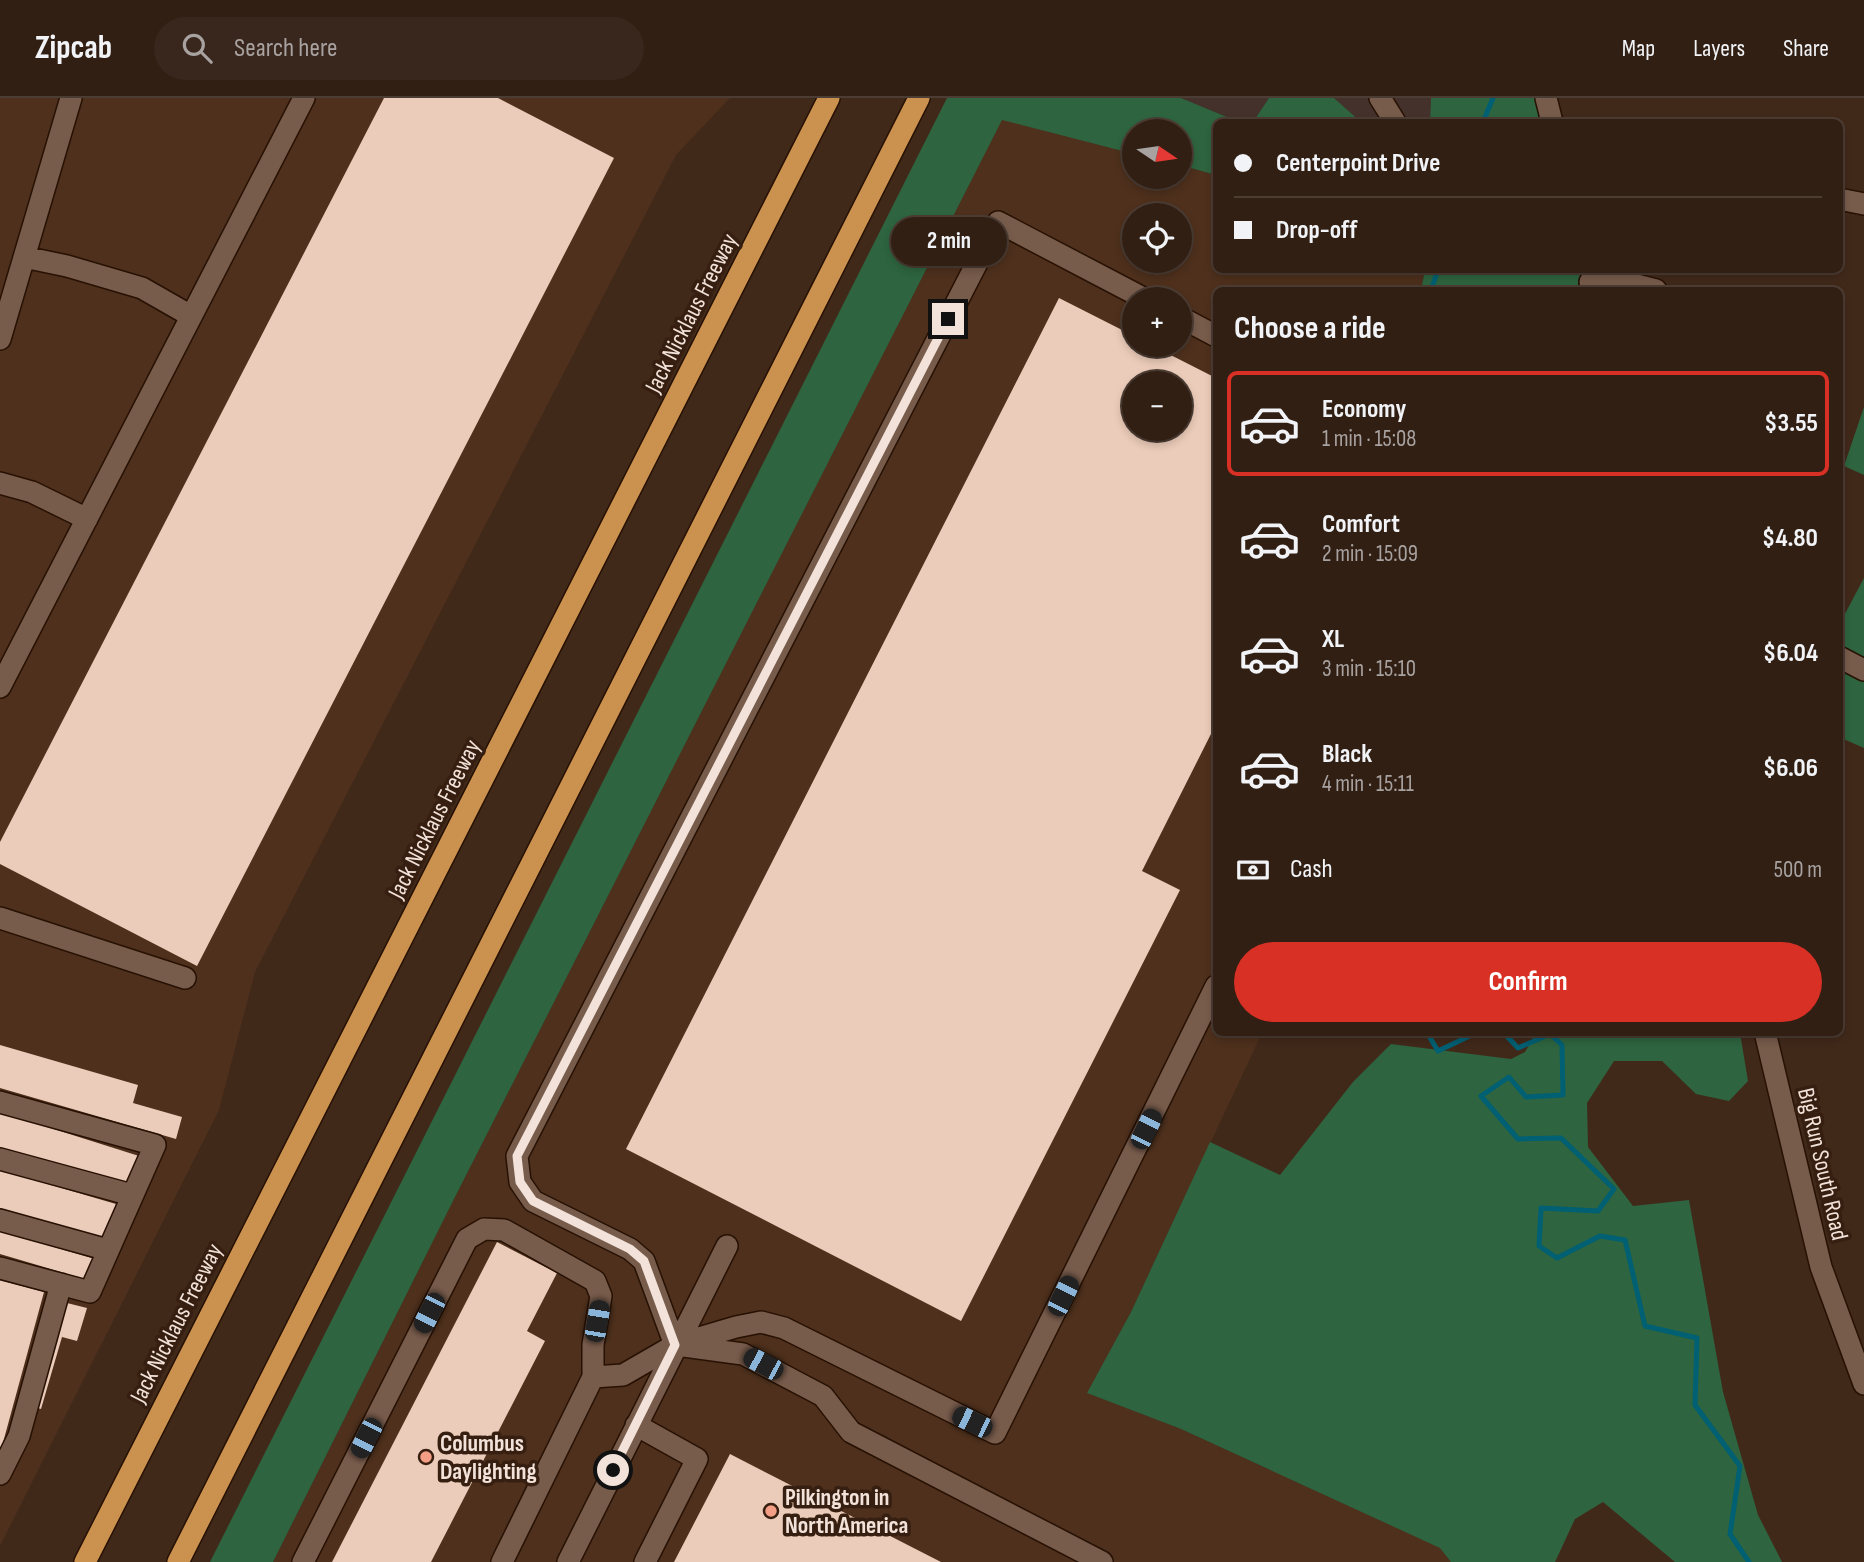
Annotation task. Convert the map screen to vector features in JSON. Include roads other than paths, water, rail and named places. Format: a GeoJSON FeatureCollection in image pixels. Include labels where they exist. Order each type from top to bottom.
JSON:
{"type":"FeatureCollection","features":[{"type":"Feature","properties":{"kind":"highway","name":"Jack Nicklaus Freeway"},"geometry":{"type":"LineString","coordinates":[[85,1562],[829,98]]}},
{"type":"Feature","properties":{"kind":"highway"},"geometry":{"type":"LineString","coordinates":[[178,1562],[919,98]]}},
{"type":"Feature","properties":{"kind":"highway"},"geometry":{"type":"LineString","coordinates":[[73,1562],[146,1440]]}},
{"type":"Feature","properties":{"kind":"street"},"geometry":{"type":"LineString","coordinates":[[1,334],[71,98]]}},
{"type":"Feature","properties":{"kind":"street"},"geometry":{"type":"LineString","coordinates":[[0,687],[304,98]]}},
{"type":"Feature","properties":{"kind":"street"},"geometry":{"type":"LineString","coordinates":[[1380,98],[1393,119]]}},
{"type":"Feature","properties":{"kind":"street"},"geometry":{"type":"LineString","coordinates":[[1546,98],[1551,119]]}},
{"type":"Feature","properties":{"kind":"street"},"geometry":{"type":"LineString","coordinates":[[1843,200],[1864,204]]}},
{"type":"Feature","properties":{"kind":"street"},"geometry":{"type":"LineString","coordinates":[[675,1345],[644,1261],[630,1249],[533,1201],[520,1182],[517,1156],[998,222],[1122,287]]}},
{"type":"Feature","properties":{"kind":"street"},"geometry":{"type":"LineString","coordinates":[[23,257],[67,266],[142,288],[191,316]]}},
{"type":"Feature","properties":{"kind":"street"},"geometry":{"type":"LineString","coordinates":[[1589,281],[1621,281],[1644,287]]}},
{"type":"Feature","properties":{"kind":"street"},"geometry":{"type":"LineString","coordinates":[[1192,324],[1213,335]]}},
{"type":"Feature","properties":{"kind":"street"},"geometry":{"type":"LineString","coordinates":[[0,483],[32,492],[87,519]]}},
{"type":"Feature","properties":{"kind":"street"},"geometry":{"type":"LineString","coordinates":[[1843,659],[1864,670]]}},
{"type":"Feature","properties":{"kind":"street"},"geometry":{"type":"LineString","coordinates":[[0,918],[185,978]]}},
{"type":"Feature","properties":{"kind":"street"},"geometry":{"type":"LineString","coordinates":[[593,1377],[623,1375],[675,1345],[761,1322],[784,1328],[995,1433],[1213,992]]}},
{"type":"Feature","properties":{"kind":"street","name":"Big Run South Road"},"geometry":{"type":"LineString","coordinates":[[1766,1036],[1821,1267],[1864,1384]]}},
{"type":"Feature","properties":{"kind":"street"},"geometry":{"type":"LineString","coordinates":[[0,1102],[155,1145],[90,1292],[0,1268]]}},
{"type":"Feature","properties":{"kind":"street"},"geometry":{"type":"LineString","coordinates":[[0,1158],[132,1195]]}},
{"type":"Feature","properties":{"kind":"street"},"geometry":{"type":"LineString","coordinates":[[0,1220],[108,1250]]}},
{"type":"Feature","properties":{"kind":"street"},"geometry":{"type":"LineString","coordinates":[[303,1562],[467,1239],[484,1229],[504,1230],[596,1281],[601,1296],[593,1345],[593,1377],[502,1562]]}},
{"type":"Feature","properties":{"kind":"street"},"geometry":{"type":"LineString","coordinates":[[568,1562],[727,1246]]}},
{"type":"Feature","properties":{"kind":"street"},"geometry":{"type":"LineString","coordinates":[[0,1474],[19,1436],[61,1284]]}},
{"type":"Feature","properties":{"kind":"street"},"geometry":{"type":"LineString","coordinates":[[675,1345],[743,1354],[823,1396],[852,1432],[1102,1562]]}},
{"type":"Feature","properties":{"kind":"street"},"geometry":{"type":"LineString","coordinates":[[636,1424],[697,1460],[645,1562]]}},
{"type":"Feature","properties":{"kind":"waterway"},"geometry":{"type":"LineString","coordinates":[[1484,119],[1493,98]]}},
{"type":"Feature","properties":{"kind":"waterway"},"geometry":{"type":"LineString","coordinates":[[1432,287],[1437,273]]}},
{"type":"Feature","properties":{"kind":"waterway"},"geometry":{"type":"LineString","coordinates":[[1429,1036],[1438,1051],[1470,1036]]}},
{"type":"Feature","properties":{"kind":"waterway"},"geometry":{"type":"LineString","coordinates":[[1507,1036],[1518,1048],[1545,1036]]}},
{"type":"Feature","properties":{"kind":"waterway"},"geometry":{"type":"LineString","coordinates":[[1552,1036],[1562,1045],[1563,1095],[1526,1097],[1509,1077],[1481,1096],[1518,1139],[1561,1138],[1614,1189],[1598,1211],[1541,1208],[1539,1246],[1557,1258],[1600,1236],[1625,1240],[1645,1326],[1697,1338],[1695,1405],[1740,1466],[1730,1534],[1749,1562]]}},
{"type":"Feature","properties":{"kind":"place","name":"Columbus Daylighting"},"geometry":{"type":"Point","coordinates":[426,1457]}},
{"type":"Feature","properties":{"kind":"place","name":"Pilkington in North America"},"geometry":{"type":"Point","coordinates":[771,1511]}}]}
